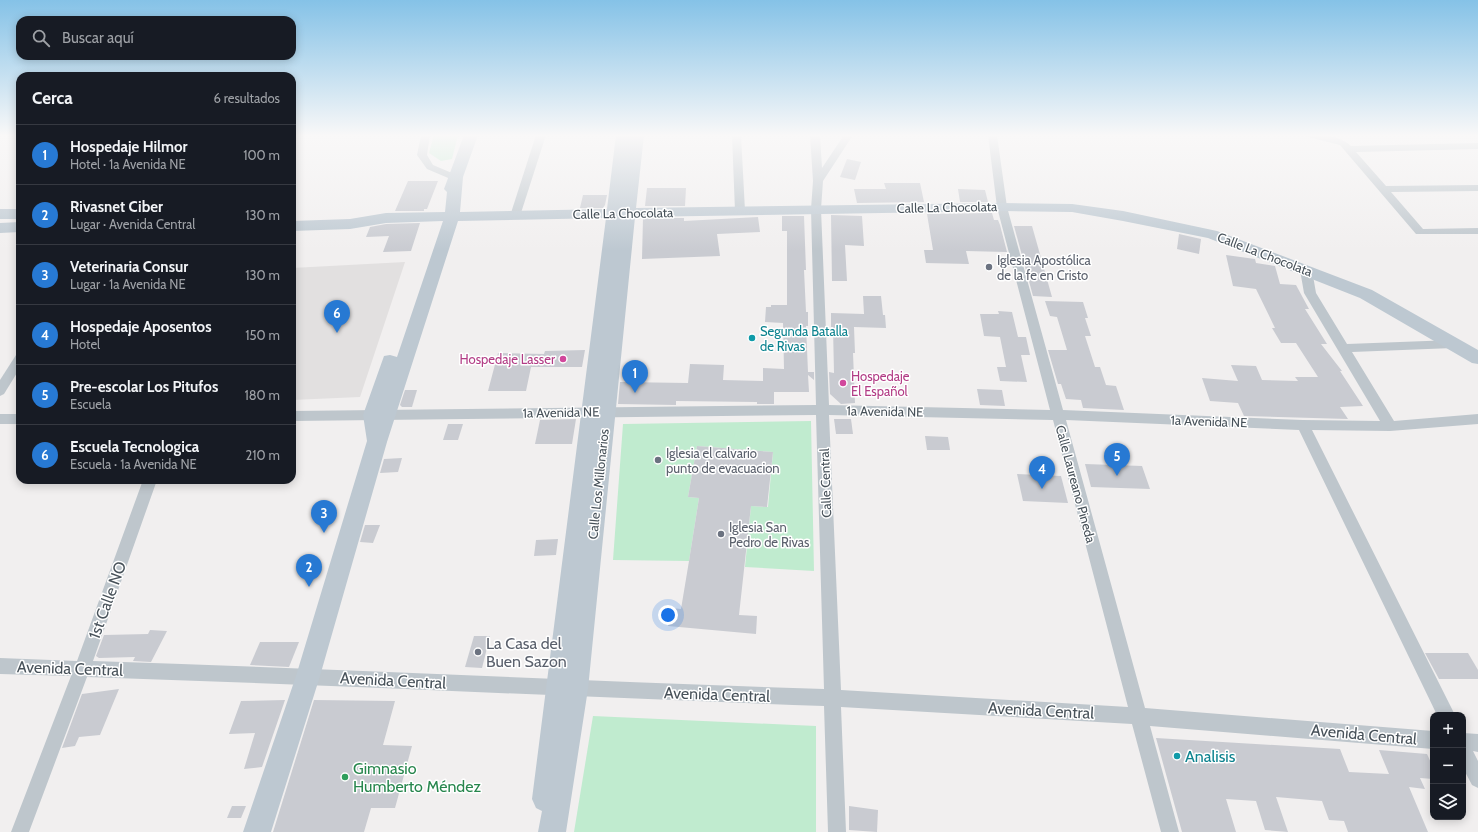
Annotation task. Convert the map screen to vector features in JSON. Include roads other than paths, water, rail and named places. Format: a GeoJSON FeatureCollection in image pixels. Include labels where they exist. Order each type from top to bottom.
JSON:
{"type":"FeatureCollection","features":[{"type":"Feature","properties":{"kind":"street"},"geometry":{"type":"LineString","coordinates":[[446,174],[456,178]]}},
{"type":"Feature","properties":{"kind":"street"},"geometry":{"type":"LineString","coordinates":[[257,832],[308,676],[377,442],[379,415],[446,217],[457,174]]}},
{"type":"Feature","properties":{"kind":"street"},"geometry":{"type":"LineString","coordinates":[[515,216],[529,174]]}},
{"type":"Feature","properties":{"kind":"street","name":"Calle Los Millonarios"},"geometry":{"type":"LineString","coordinates":[[622,213],[623,174]]}},
{"type":"Feature","properties":{"kind":"street","name":"Calle Los Millonarios"},"geometry":{"type":"LineString","coordinates":[[552,832],[598,411],[622,213],[630,174]]}},
{"type":"Feature","properties":{"kind":"street"},"geometry":{"type":"LineString","coordinates":[[738,174],[740,211]]}},
{"type":"Feature","properties":{"kind":"street","name":"Calle Central"},"geometry":{"type":"LineString","coordinates":[[818,174],[816,209],[837,832]]}},
{"type":"Feature","properties":{"kind":"street"},"geometry":{"type":"LineString","coordinates":[[818,181],[823,174]]}},
{"type":"Feature","properties":{"kind":"street","name":"Calle Laureano Pineda"},"geometry":{"type":"LineString","coordinates":[[997,174],[1002,207],[1170,832]]}},
{"type":"Feature","properties":{"kind":"street"},"geometry":{"type":"LineString","coordinates":[[1370,174],[1420,232],[1478,231]]}},
{"type":"Feature","properties":{"kind":"street"},"geometry":{"type":"LineString","coordinates":[[1383,189],[1478,188]]}},
{"type":"Feature","properties":{"kind":"street","name":"Calle La Chocolata"},"geometry":{"type":"LineString","coordinates":[[296,226],[350,224],[386,218],[816,209],[1002,207],[1072,208],[1123,216],[1212,234],[1366,294],[1478,358]]}},
{"type":"Feature","properties":{"kind":"street","name":"Calle La Chocolata"},"geometry":{"type":"LineString","coordinates":[[296,213],[354,212],[372,214],[386,218]]}},
{"type":"Feature","properties":{"kind":"street"},"geometry":{"type":"LineString","coordinates":[[0,214],[16,214]]}},
{"type":"Feature","properties":{"kind":"street"},"geometry":{"type":"LineString","coordinates":[[0,228],[16,227]]}},
{"type":"Feature","properties":{"kind":"street"},"geometry":{"type":"LineString","coordinates":[[1306,270],[1310,293],[1390,426]]}},
{"type":"Feature","properties":{"kind":"street"},"geometry":{"type":"LineString","coordinates":[[1343,348],[1453,344]]}},
{"type":"Feature","properties":{"kind":"street"},"geometry":{"type":"LineString","coordinates":[[0,390],[16,364]]}},
{"type":"Feature","properties":{"kind":"street","name":"1a Avenida NE"},"geometry":{"type":"LineString","coordinates":[[296,416],[598,411],[822,410],[1057,415],[1303,425],[1390,426],[1478,419]]}},
{"type":"Feature","properties":{"kind":"street"},"geometry":{"type":"LineString","coordinates":[[0,419],[16,419]]}},
{"type":"Feature","properties":{"kind":"street"},"geometry":{"type":"LineString","coordinates":[[1303,425],[1445,712]]}},
{"type":"Feature","properties":{"kind":"street","name":"1st Calle NO"},"geometry":{"type":"LineString","coordinates":[[20,832],[82,669],[149,484]]}},
{"type":"Feature","properties":{"kind":"street","name":"Avenida Central"},"geometry":{"type":"LineString","coordinates":[[0,666],[308,676],[833,698],[1138,716],[1430,740]]}},
{"type":"Feature","properties":{"kind":"street","name":"Calle Los Millonarios"},"geometry":{"type":"LineString","coordinates":[[541,832],[567,688]]}},
{"type":"Feature","properties":{"kind":"street"},"geometry":{"type":"LineString","coordinates":[[1466,742],[1478,743]]}},
{"type":"Feature","properties":{"kind":"street"},"geometry":{"type":"LineString","coordinates":[[1466,756],[1478,779]]}},
{"type":"Feature","properties":{"kind":"place","name":"Iglesia Apostólica de la fe en Cristo"},"geometry":{"type":"Point","coordinates":[989,267]}},
{"type":"Feature","properties":{"kind":"place","name":"Escuela Tecnologica"},"geometry":{"type":"Point","coordinates":[337,333]}},
{"type":"Feature","properties":{"kind":"place","name":"Segunda Batalla de Rivas"},"geometry":{"type":"Point","coordinates":[752,338]}},
{"type":"Feature","properties":{"kind":"place","name":"Hospedaje Lasser"},"geometry":{"type":"Point","coordinates":[563,359]}},
{"type":"Feature","properties":{"kind":"place","name":"Hospedaje El Español"},"geometry":{"type":"Point","coordinates":[843,383]}},
{"type":"Feature","properties":{"kind":"place","name":"Hospedaje Hilmor"},"geometry":{"type":"Point","coordinates":[635,393]}},
{"type":"Feature","properties":{"kind":"place","name":"Iglesia el calvario punto de evacuacion"},"geometry":{"type":"Point","coordinates":[658,460]}},
{"type":"Feature","properties":{"kind":"place","name":"Pre-escolar Los Pitufos"},"geometry":{"type":"Point","coordinates":[1117,476]}},
{"type":"Feature","properties":{"kind":"place","name":"Hospedaje Aposentos"},"geometry":{"type":"Point","coordinates":[1042,489]}},
{"type":"Feature","properties":{"kind":"place","name":"Veterinaria Consur"},"geometry":{"type":"Point","coordinates":[324,533]}},
{"type":"Feature","properties":{"kind":"place","name":"Iglesia San Pedro de Rivas"},"geometry":{"type":"Point","coordinates":[721,534]}},
{"type":"Feature","properties":{"kind":"place","name":"Rivasnet Ciber"},"geometry":{"type":"Point","coordinates":[309,587]}},
{"type":"Feature","properties":{"kind":"place","name":"La Casa del Buen Sazon"},"geometry":{"type":"Point","coordinates":[478,652]}},
{"type":"Feature","properties":{"kind":"place","name":"Analisis"},"geometry":{"type":"Point","coordinates":[1177,756]}},
{"type":"Feature","properties":{"kind":"place","name":"Gimnasio Humberto Méndez"},"geometry":{"type":"Point","coordinates":[345,777]}}]}
